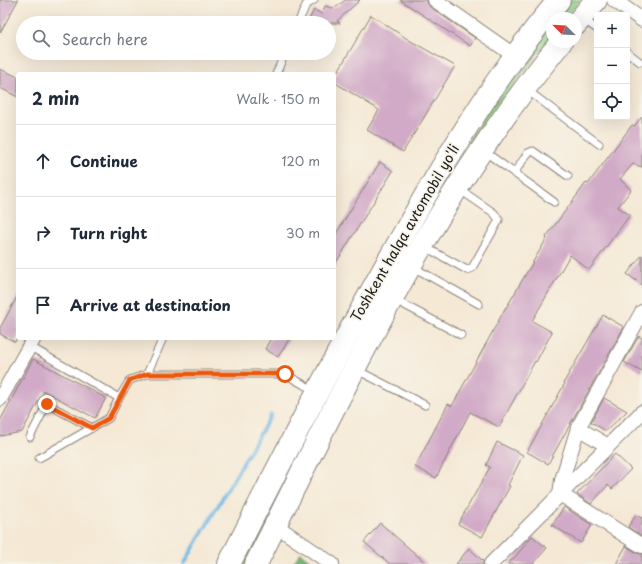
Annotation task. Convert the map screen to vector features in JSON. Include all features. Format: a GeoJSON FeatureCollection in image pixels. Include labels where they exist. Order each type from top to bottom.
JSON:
{"type":"FeatureCollection","features":[{"type":"Feature","properties":{"kind":"highway","name":"Toshkent halqa avtomobil yo'li"},"geometry":{"type":"LineString","coordinates":[[229,564],[354,322],[431,184],[477,110],[515,56],[559,0]]}},
{"type":"Feature","properties":{"kind":"highway"},"geometry":{"type":"LineString","coordinates":[[585,24],[596,0]]}},
{"type":"Feature","properties":{"kind":"highway","name":"Toshkent halqa avtomobil yo'li"},"geometry":{"type":"LineString","coordinates":[[256,564],[355,369],[411,266],[482,150],[525,89],[556,48]]}},
{"type":"Feature","properties":{"kind":"street"},"geometry":{"type":"LineString","coordinates":[[435,0],[515,56]]}},
{"type":"Feature","properties":{"kind":"street"},"geometry":{"type":"LineString","coordinates":[[614,0],[642,20]]}},
{"type":"Feature","properties":{"kind":"street"},"geometry":{"type":"LineString","coordinates":[[560,494],[562,480],[578,428],[642,312]]}},
{"type":"Feature","properties":{"kind":"street"},"geometry":{"type":"LineString","coordinates":[[0,399],[32,342]]}},
{"type":"Feature","properties":{"kind":"street"},"geometry":{"type":"LineString","coordinates":[[491,564],[642,412]]}},
{"type":"Feature","properties":{"kind":"street"},"geometry":{"type":"LineString","coordinates":[[578,428],[608,446]]}},
{"type":"Feature","properties":{"kind":"street"},"geometry":{"type":"LineString","coordinates":[[560,494],[642,546]]}},
{"type":"Feature","properties":{"kind":"street"},"geometry":{"type":"LineString","coordinates":[[275,525],[332,564]]}},
{"type":"Feature","properties":{"kind":"lane"},"geometry":{"type":"LineString","coordinates":[[301,16],[306,5],[314,0]]}},
{"type":"Feature","properties":{"kind":"lane"},"geometry":{"type":"LineString","coordinates":[[630,54],[640,62]]}},
{"type":"Feature","properties":{"kind":"lane"},"geometry":{"type":"LineString","coordinates":[[277,72],[282,60]]}},
{"type":"Feature","properties":{"kind":"lane"},"geometry":{"type":"LineString","coordinates":[[525,89],[599,144]]}},
{"type":"Feature","properties":{"kind":"lane"},"geometry":{"type":"LineString","coordinates":[[482,150],[554,202]]}},
{"type":"Feature","properties":{"kind":"lane"},"geometry":{"type":"LineString","coordinates":[[514,173],[528,153],[533,151],[568,176]]}},
{"type":"Feature","properties":{"kind":"lane"},"geometry":{"type":"LineString","coordinates":[[423,246],[467,270],[472,268],[499,220],[494,213],[458,188]]}},
{"type":"Feature","properties":{"kind":"lane"},"geometry":{"type":"LineString","coordinates":[[411,266],[479,304]]}},
{"type":"Feature","properties":{"kind":"lane"},"geometry":{"type":"LineString","coordinates":[[393,299],[461,335]]}},
{"type":"Feature","properties":{"kind":"lane"},"geometry":{"type":"LineString","coordinates":[[147,374],[162,340]]}},
{"type":"Feature","properties":{"kind":"lane"},"geometry":{"type":"LineString","coordinates":[[32,342],[119,398]]}},
{"type":"Feature","properties":{"kind":"lane"},"geometry":{"type":"LineString","coordinates":[[355,369],[425,405]]}},
{"type":"Feature","properties":{"kind":"lane"},"geometry":{"type":"LineString","coordinates":[[39,458],[109,418],[130,380],[147,374],[285,374],[317,392]]}},
{"type":"Feature","properties":{"kind":"lane"},"geometry":{"type":"LineString","coordinates":[[30,437],[47,404],[92,428]]}},
{"type":"Feature","properties":{"kind":"green space"},"geometry":{"type":"Polygon","coordinates":[[[571,0],[580,0],[570,12],[562,12],[571,0]]]}},
{"type":"Feature","properties":{"kind":"green space"},"geometry":{"type":"Polygon","coordinates":[[[546,32],[546,43],[502,102],[247,564],[238,564],[319,402],[477,127],[546,32]]]}},
{"type":"Feature","properties":{"kind":"green space"},"geometry":{"type":"Polygon","coordinates":[[[300,553],[315,564],[293,564],[300,553]]]}},
{"type":"Feature","properties":{"kind":"building"},"geometry":{"type":"Polygon","coordinates":[[[0,0],[18,0],[0,33],[0,0]]]}},
{"type":"Feature","properties":{"kind":"building"},"geometry":{"type":"Polygon","coordinates":[[[345,0],[360,0],[337,21],[340,23],[336,23],[336,16],[311,16],[314,10],[322,14],[325,6],[333,8],[345,0]]]}},
{"type":"Feature","properties":{"kind":"building"},"geometry":{"type":"Polygon","coordinates":[[[400,0],[426,0],[430,7],[475,38],[470,46],[400,0]]]}},
{"type":"Feature","properties":{"kind":"building"},"geometry":{"type":"Polygon","coordinates":[[[371,15],[409,40],[455,66],[403,152],[367,130],[379,110],[336,83],[336,75],[371,15]]]}},
{"type":"Feature","properties":{"kind":"building"},"geometry":{"type":"Polygon","coordinates":[[[0,69],[16,76],[16,96],[0,88],[0,69]]]}},
{"type":"Feature","properties":{"kind":"building"},"geometry":{"type":"Polygon","coordinates":[[[642,117],[642,167],[633,164],[620,179],[631,190],[618,207],[630,215],[589,270],[570,255],[532,321],[552,332],[499,427],[470,412],[436,478],[415,467],[448,404],[452,406],[506,307],[547,238],[546,237],[632,125],[634,126],[642,117]]]}},
{"type":"Feature","properties":{"kind":"building"},"geometry":{"type":"Polygon","coordinates":[[[380,162],[393,171],[336,263],[336,234],[380,162]]]}},
{"type":"Feature","properties":{"kind":"building"},"geometry":{"type":"Polygon","coordinates":[[[642,255],[642,285],[627,274],[642,255]]]}},
{"type":"Feature","properties":{"kind":"building"},"geometry":{"type":"Polygon","coordinates":[[[16,299],[15,342],[0,334],[0,328],[16,299]]]}},
{"type":"Feature","properties":{"kind":"building"},"geometry":{"type":"Polygon","coordinates":[[[603,315],[624,327],[548,464],[527,452],[565,383],[564,382],[603,315]]]}},
{"type":"Feature","properties":{"kind":"building"},"geometry":{"type":"Polygon","coordinates":[[[639,336],[642,338],[642,372],[624,362],[639,336]]]}},
{"type":"Feature","properties":{"kind":"building"},"geometry":{"type":"Polygon","coordinates":[[[270,340],[289,340],[278,357],[265,349],[270,340]]]}},
{"type":"Feature","properties":{"kind":"building"},"geometry":{"type":"Polygon","coordinates":[[[33,359],[106,398],[95,418],[44,391],[22,432],[0,436],[0,421],[33,359]]]}},
{"type":"Feature","properties":{"kind":"building"},"geometry":{"type":"Polygon","coordinates":[[[604,398],[627,411],[606,431],[591,422],[604,398]]]}},
{"type":"Feature","properties":{"kind":"building"},"geometry":{"type":"Polygon","coordinates":[[[497,442],[523,455],[508,485],[510,486],[482,537],[458,524],[490,467],[486,465],[497,442]]]}},
{"type":"Feature","properties":{"kind":"building"},"geometry":{"type":"Polygon","coordinates":[[[615,454],[631,469],[612,489],[608,485],[591,504],[577,494],[615,454]]]}},
{"type":"Feature","properties":{"kind":"building"},"geometry":{"type":"Polygon","coordinates":[[[564,507],[592,525],[581,543],[552,525],[564,507]]]}},
{"type":"Feature","properties":{"kind":"building"},"geometry":{"type":"Polygon","coordinates":[[[636,515],[642,518],[642,536],[628,527],[636,515]]]}},
{"type":"Feature","properties":{"kind":"building"},"geometry":{"type":"Polygon","coordinates":[[[380,523],[427,564],[390,564],[364,542],[380,523]]]}},
{"type":"Feature","properties":{"kind":"building"},"geometry":{"type":"Polygon","coordinates":[[[532,536],[547,548],[533,564],[508,564],[516,556],[532,536]]]}},
{"type":"Feature","properties":{"kind":"building"},"geometry":{"type":"Polygon","coordinates":[[[626,546],[637,553],[642,554],[642,564],[616,564],[626,546]]]}},
{"type":"Feature","properties":{"kind":"building"},"geometry":{"type":"Polygon","coordinates":[[[469,548],[483,561],[483,564],[456,564],[469,548]]]}},
{"type":"Feature","properties":{"kind":"waterway"},"geometry":{"type":"LineString","coordinates":[[184,564],[271,415]]}},
{"type":"Feature","properties":{"kind":"route"},"geometry":{"type":"LineString","coordinates":[[47,404],[92,428],[109,418],[130,380],[147,374],[285,374]]}}]}
